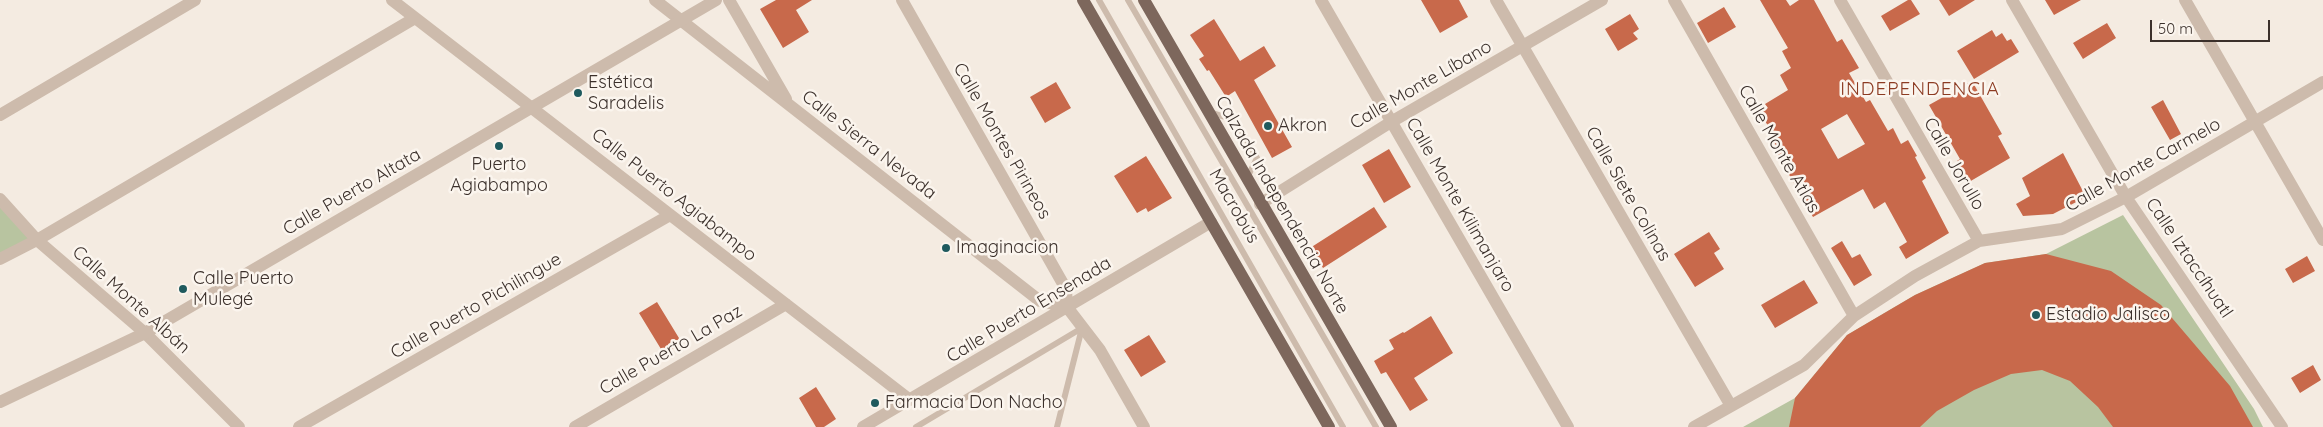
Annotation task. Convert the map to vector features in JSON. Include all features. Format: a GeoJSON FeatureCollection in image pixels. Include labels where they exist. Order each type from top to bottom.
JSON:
{"type":"FeatureCollection","features":[{"type":"Feature","properties":{"kind":"main road"},"geometry":{"type":"LineString","coordinates":[[1083,0],[1329,427]]}},
{"type":"Feature","properties":{"kind":"main road","name":"Calzada Independencia Norte"},"geometry":{"type":"LineString","coordinates":[[1144,0],[1260,204],[1391,427]]}},
{"type":"Feature","properties":{"kind":"street"},"geometry":{"type":"LineString","coordinates":[[0,115],[195,0]]}},
{"type":"Feature","properties":{"kind":"street","name":"Calle Puerto Agiabampo"},"geometry":{"type":"LineString","coordinates":[[392,0],[910,400]]}},
{"type":"Feature","properties":{"kind":"street","name":"Calle Sierra Nevada"},"geometry":{"type":"LineString","coordinates":[[655,0],[1040,301],[1067,307]]}},
{"type":"Feature","properties":{"kind":"street","name":"Calle Puerto Altata"},"geometry":{"type":"LineString","coordinates":[[0,402],[145,333],[716,0]]}},
{"type":"Feature","properties":{"kind":"street"},"geometry":{"type":"LineString","coordinates":[[729,0],[790,105]]}},
{"type":"Feature","properties":{"kind":"street","name":"Calle Montes Pirineos"},"geometry":{"type":"LineString","coordinates":[[902,0],[1066,289],[1067,307],[1100,350],[1144,427]]}},
{"type":"Feature","properties":{"kind":"street","name":"Calle Monte Kilimanjaro"},"geometry":{"type":"LineString","coordinates":[[1321,0],[1568,427]]}},
{"type":"Feature","properties":{"kind":"street","name":"Calle Siete Colinas"},"geometry":{"type":"LineString","coordinates":[[1496,0],[1731,406]]}},
{"type":"Feature","properties":{"kind":"street","name":"Calle Monte Líbano"},"geometry":{"type":"LineString","coordinates":[[1260,204],[1391,122],[1602,0]]}},
{"type":"Feature","properties":{"kind":"street","name":"Calle Monte Atlas"},"geometry":{"type":"LineString","coordinates":[[1674,0],[1854,316]]}},
{"type":"Feature","properties":{"kind":"street","name":"Calle Jorullo"},"geometry":{"type":"LineString","coordinates":[[1840,0],[1979,241]]}},
{"type":"Feature","properties":{"kind":"street","name":"Calle Iztaccíhuatl"},"geometry":{"type":"LineString","coordinates":[[2012,0],[2126,197],[2282,427]]}},
{"type":"Feature","properties":{"kind":"street"},"geometry":{"type":"LineString","coordinates":[[2185,0],[2323,240]]}},
{"type":"Feature","properties":{"kind":"street"},"geometry":{"type":"LineString","coordinates":[[0,259],[37,240],[415,18]]}},
{"type":"Feature","properties":{"kind":"street","name":"Calle Monte Carmelo"},"geometry":{"type":"LineString","coordinates":[[1699,426],[1804,365],[1854,316],[1915,276],[1979,241],[2062,229],[2126,197],[2323,82]]}},
{"type":"Feature","properties":{"kind":"street","name":"Calle Monte Albán"},"geometry":{"type":"LineString","coordinates":[[0,199],[37,240],[145,333],[239,427]]}},
{"type":"Feature","properties":{"kind":"street","name":"Calle Puerto Pichilingue"},"geometry":{"type":"LineString","coordinates":[[299,427],[670,215]]}},
{"type":"Feature","properties":{"kind":"street","name":"Calle Puerto Ensenada"},"geometry":{"type":"LineString","coordinates":[[863,427],[1211,222]]}},
{"type":"Feature","properties":{"kind":"street","name":"Calle Puerto La Paz"},"geometry":{"type":"LineString","coordinates":[[575,427],[786,304]]}},
{"type":"Feature","properties":{"kind":"lane","name":"Macrobús"},"geometry":{"type":"LineString","coordinates":[[1099,0],[1344,427]]}},
{"type":"Feature","properties":{"kind":"lane","name":"Macrobús"},"geometry":{"type":"LineString","coordinates":[[1128,0],[1376,427]]}},
{"type":"Feature","properties":{"kind":"lane"},"geometry":{"type":"LineString","coordinates":[[1208,111],[1236,121],[1257,158],[1246,179]]}},
{"type":"Feature","properties":{"kind":"lane"},"geometry":{"type":"LineString","coordinates":[[916,427],[1082,328]]}},
{"type":"Feature","properties":{"kind":"lane"},"geometry":{"type":"LineString","coordinates":[[1057,427],[1082,328]]}},
{"type":"Feature","properties":{"kind":"green space"},"geometry":{"type":"Polygon","coordinates":[[[0,201],[33,239],[0,256],[0,201]]]}},
{"type":"Feature","properties":{"kind":"green space","name":"Estadio Jalisco"},"geometry":{"type":"Polygon","coordinates":[[[2123,215],[2254,409],[2263,427],[1743,427],[1795,398],[1847,335],[1915,295],[1985,263],[2046,254],[2123,215]]]}},
{"type":"Feature","properties":{"kind":"building"},"geometry":{"type":"Polygon","coordinates":[[[776,0],[812,0],[796,10],[809,32],[783,48],[760,9],[776,0]]]}},
{"type":"Feature","properties":{"kind":"building"},"geometry":{"type":"Polygon","coordinates":[[[1421,0],[1459,0],[1468,17],[1440,33],[1421,0]]]}},
{"type":"Feature","properties":{"kind":"building"},"geometry":{"type":"Polygon","coordinates":[[[1760,0],[1786,0],[1790,6],[1799,0],[1814,0],[1837,42],[1842,39],[1859,68],[1849,73],[1866,102],[1870,100],[1888,131],[1893,128],[1901,144],[1908,140],[1926,178],[1922,181],[1949,233],[1906,259],[1899,247],[1907,242],[1885,202],[1874,209],[1863,189],[1813,217],[1778,155],[1780,153],[1772,138],[1775,137],[1760,113],[1768,108],[1765,104],[1788,90],[1780,75],[1791,68],[1782,51],[1788,48],[1760,0]],[[1847,114],[1821,129],[1838,159],[1865,144],[1847,114]]]}},
{"type":"Feature","properties":{"kind":"building"},"geometry":{"type":"Polygon","coordinates":[[[1911,0],[1920,14],[1890,31],[1881,16],[1911,0]]]}},
{"type":"Feature","properties":{"kind":"building"},"geometry":{"type":"Polygon","coordinates":[[[1939,0],[1975,0],[1949,16],[1939,0]]]}},
{"type":"Feature","properties":{"kind":"building"},"geometry":{"type":"Polygon","coordinates":[[[2045,0],[2081,0],[2054,15],[2045,0]]]}},
{"type":"Feature","properties":{"kind":"building"},"geometry":{"type":"Polygon","coordinates":[[[1724,7],[1736,27],[1708,43],[1697,23],[1724,7]]]}},
{"type":"Feature","properties":{"kind":"building"},"geometry":{"type":"Polygon","coordinates":[[[1630,14],[1639,29],[1633,33],[1638,39],[1618,51],[1605,29],[1630,14]]]}},
{"type":"Feature","properties":{"kind":"building"},"geometry":{"type":"Polygon","coordinates":[[[1214,19],[1240,61],[1264,46],[1276,66],[1254,80],[1292,147],[1272,158],[1235,91],[1226,97],[1209,70],[1207,71],[1199,59],[1204,56],[1190,35],[1214,19]]]}},
{"type":"Feature","properties":{"kind":"building"},"geometry":{"type":"Polygon","coordinates":[[[2107,23],[2116,38],[2083,59],[2073,43],[2107,23]]]}},
{"type":"Feature","properties":{"kind":"building"},"geometry":{"type":"Polygon","coordinates":[[[1992,30],[1996,37],[2002,33],[2007,41],[2011,39],[2019,52],[1974,79],[1957,51],[1992,30]]]}},
{"type":"Feature","properties":{"kind":"building"},"geometry":{"type":"Polygon","coordinates":[[[1972,81],[2002,134],[1998,136],[2010,158],[1969,182],[1957,161],[1960,159],[1929,105],[1972,81]]]}},
{"type":"Feature","properties":{"kind":"building"},"geometry":{"type":"Polygon","coordinates":[[[1056,82],[1071,108],[1045,123],[1030,97],[1056,82]]]}},
{"type":"Feature","properties":{"kind":"building"},"geometry":{"type":"Polygon","coordinates":[[[2163,100],[2181,134],[2170,140],[2151,107],[2163,100]]]}},
{"type":"Feature","properties":{"kind":"building"},"geometry":{"type":"Polygon","coordinates":[[[1389,149],[1411,187],[1384,203],[1362,165],[1389,149]]]}},
{"type":"Feature","properties":{"kind":"building"},"geometry":{"type":"Polygon","coordinates":[[[2063,153],[2086,197],[2053,214],[2023,216],[2016,204],[2030,196],[2022,178],[2063,153]]]}},
{"type":"Feature","properties":{"kind":"building"},"geometry":{"type":"Polygon","coordinates":[[[1146,156],[1172,198],[1148,212],[1146,208],[1137,213],[1114,176],[1146,156]]]}},
{"type":"Feature","properties":{"kind":"building"},"geometry":{"type":"Polygon","coordinates":[[[1374,207],[1387,227],[1323,268],[1310,248],[1374,207]]]}},
{"type":"Feature","properties":{"kind":"building"},"geometry":{"type":"Polygon","coordinates":[[[1709,232],[1720,249],[1714,253],[1724,269],[1695,287],[1674,254],[1709,232]]]}},
{"type":"Feature","properties":{"kind":"building"},"geometry":{"type":"Polygon","coordinates":[[[1842,241],[1852,258],[1860,254],[1872,275],[1854,286],[1831,248],[1842,241]]]}},
{"type":"Feature","properties":{"kind":"building","name":"Estadio Jalisco"},"geometry":{"type":"Polygon","coordinates":[[[2046,254],[2111,271],[2161,305],[2230,386],[2253,427],[2113,427],[2098,407],[2070,381],[2042,370],[2011,374],[1974,390],[1937,411],[1920,427],[1789,427],[1795,398],[1847,335],[1915,295],[1985,263],[2046,254]]]}},
{"type":"Feature","properties":{"kind":"building"},"geometry":{"type":"Polygon","coordinates":[[[2307,256],[2315,271],[2293,283],[2285,269],[2307,256]]]}},
{"type":"Feature","properties":{"kind":"building"},"geometry":{"type":"Polygon","coordinates":[[[1804,280],[1818,303],[1775,328],[1761,305],[1804,280]]]}},
{"type":"Feature","properties":{"kind":"building"},"geometry":{"type":"Polygon","coordinates":[[[657,302],[682,343],[664,354],[639,313],[657,302]]]}},
{"type":"Feature","properties":{"kind":"building"},"geometry":{"type":"Polygon","coordinates":[[[1431,316],[1453,353],[1414,378],[1428,400],[1410,411],[1386,372],[1381,374],[1374,361],[1394,349],[1389,340],[1431,316]]]}},
{"type":"Feature","properties":{"kind":"building"},"geometry":{"type":"Polygon","coordinates":[[[1149,335],[1166,362],[1141,377],[1124,350],[1149,335]]]}},
{"type":"Feature","properties":{"kind":"building"},"geometry":{"type":"Polygon","coordinates":[[[2313,365],[2321,380],[2300,393],[2291,378],[2313,365]]]}},
{"type":"Feature","properties":{"kind":"building"},"geometry":{"type":"Polygon","coordinates":[[[816,387],[836,419],[824,427],[816,427],[799,398],[816,387]]]}},
{"type":"Feature","properties":{"kind":"place","name":"Estética Saradelis"},"geometry":{"type":"Point","coordinates":[578,93]}},
{"type":"Feature","properties":{"kind":"place","name":"Akron"},"geometry":{"type":"Point","coordinates":[1268,126]}},
{"type":"Feature","properties":{"kind":"place","name":"Puerto Agiabampo"},"geometry":{"type":"Point","coordinates":[499,146]}},
{"type":"Feature","properties":{"kind":"place","name":"Imaginacion"},"geometry":{"type":"Point","coordinates":[946,248]}},
{"type":"Feature","properties":{"kind":"place","name":"Calle Puerto Mulegé"},"geometry":{"type":"Point","coordinates":[183,289]}},
{"type":"Feature","properties":{"kind":"place","name":"Estadio Jalisco"},"geometry":{"type":"Point","coordinates":[2036,315]}},
{"type":"Feature","properties":{"kind":"place","name":"Farmacia Don Nacho"},"geometry":{"type":"Point","coordinates":[875,403]}},
{"type":"Feature","properties":{"kind":"district","name":"INDEPENDENCIA"},"geometry":{"type":"Point","coordinates":[1920,89]}}]}
